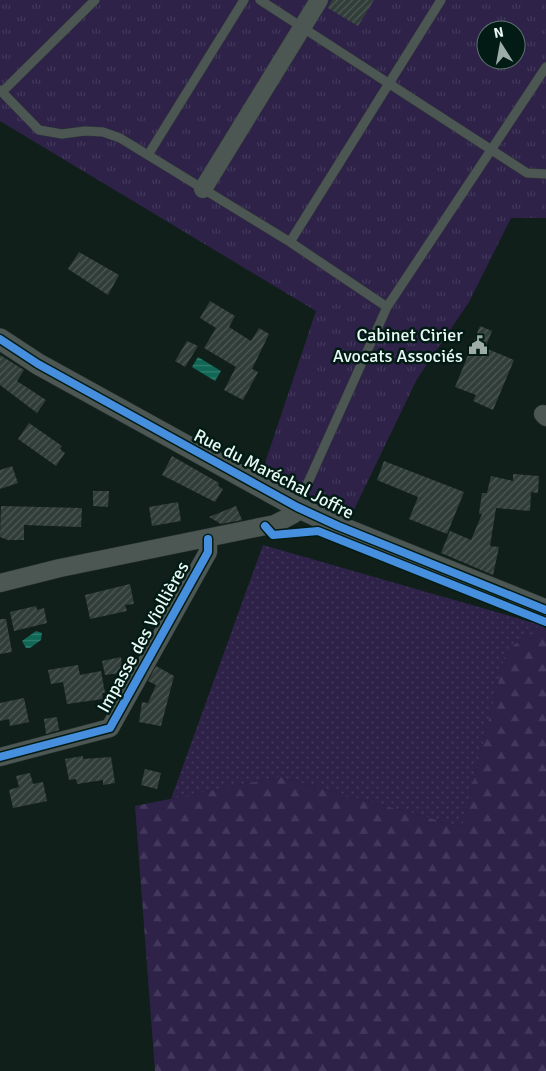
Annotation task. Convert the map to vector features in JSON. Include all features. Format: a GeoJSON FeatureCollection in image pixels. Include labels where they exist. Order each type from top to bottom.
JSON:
{"type":"FeatureCollection","features":[{"type":"Feature","properties":{"kind":"street"},"geometry":{"type":"LineString","coordinates":[[203,189],[319,0]]}},
{"type":"Feature","properties":{"kind":"street","name":"Rue du Maréchal Joffre"},"geometry":{"type":"LineString","coordinates":[[0,339],[47,368],[297,507],[338,526],[546,610]]}},
{"type":"Feature","properties":{"kind":"street"},"geometry":{"type":"LineString","coordinates":[[0,583],[60,568],[208,539],[287,520],[294,514],[297,507]]}},
{"type":"Feature","properties":{"kind":"street","name":"Impasse des Viollières"},"geometry":{"type":"LineString","coordinates":[[0,757],[110,728],[208,552],[208,539]]}},
{"type":"Feature","properties":{"kind":"lane"},"geometry":{"type":"LineString","coordinates":[[95,0],[1,91],[39,130],[62,134],[85,131],[103,132],[120,138],[290,242],[387,307]]}},
{"type":"Feature","properties":{"kind":"lane"},"geometry":{"type":"LineString","coordinates":[[148,155],[244,0]]}},
{"type":"Feature","properties":{"kind":"lane"},"geometry":{"type":"LineString","coordinates":[[260,0],[527,173],[546,174]]}},
{"type":"Feature","properties":{"kind":"lane"},"geometry":{"type":"LineString","coordinates":[[290,242],[441,0]]}},
{"type":"Feature","properties":{"kind":"lane"},"geometry":{"type":"LineString","coordinates":[[297,507],[387,307],[546,67]]}},
{"type":"Feature","properties":{"kind":"green space"},"geometry":{"type":"Polygon","coordinates":[[[0,0],[546,0],[546,218],[511,218],[469,302],[417,379],[350,518],[263,469],[316,311],[0,121],[0,0]]]}},
{"type":"Feature","properties":{"kind":"green space"},"geometry":{"type":"Polygon","coordinates":[[[263,545],[541,625],[506,652],[462,827],[280,777],[171,799],[263,545]]]}},
{"type":"Feature","properties":{"kind":"green space"},"geometry":{"type":"Polygon","coordinates":[[[541,625],[546,629],[546,1071],[155,1071],[135,806],[280,777],[462,827],[506,651],[541,625]]]}},
{"type":"Feature","properties":{"kind":"shaded area"},"geometry":{"type":"Polygon","coordinates":[[[198,357],[221,371],[215,381],[192,367],[198,357]]]}},
{"type":"Feature","properties":{"kind":"shaded area"},"geometry":{"type":"Polygon","coordinates":[[[36,631],[42,633],[41,640],[30,648],[26,648],[22,641],[36,631]]]}},
{"type":"Feature","properties":{"kind":"building"},"geometry":{"type":"Polygon","coordinates":[[[332,0],[374,0],[358,26],[328,8],[332,0]]]}},
{"type":"Feature","properties":{"kind":"building"},"geometry":{"type":"Polygon","coordinates":[[[79,252],[119,275],[108,295],[68,269],[79,252]]]}},
{"type":"Feature","properties":{"kind":"building"},"geometry":{"type":"Polygon","coordinates":[[[210,301],[235,316],[229,327],[251,341],[259,328],[269,334],[252,369],[258,372],[243,400],[224,390],[236,367],[204,348],[216,328],[200,318],[210,301]]]}},
{"type":"Feature","properties":{"kind":"building"},"geometry":{"type":"Polygon","coordinates":[[[480,326],[492,331],[485,348],[514,360],[493,410],[473,401],[476,395],[455,387],[480,326]]]}},
{"type":"Feature","properties":{"kind":"building"},"geometry":{"type":"Polygon","coordinates":[[[187,341],[198,346],[185,367],[175,361],[187,341]]]}},
{"type":"Feature","properties":{"kind":"building"},"geometry":{"type":"Polygon","coordinates":[[[0,355],[24,370],[17,381],[46,400],[37,413],[0,385],[0,355]]]}},
{"type":"Feature","properties":{"kind":"building"},"geometry":{"type":"Polygon","coordinates":[[[29,423],[62,446],[60,449],[65,453],[56,466],[18,439],[29,423]]]}},
{"type":"Feature","properties":{"kind":"building"},"geometry":{"type":"Polygon","coordinates":[[[172,456],[219,483],[218,486],[223,489],[215,502],[162,475],[172,456]]]}},
{"type":"Feature","properties":{"kind":"building"},"geometry":{"type":"Polygon","coordinates":[[[384,461],[464,492],[447,534],[409,519],[418,497],[377,480],[384,461]]]}},
{"type":"Feature","properties":{"kind":"building"},"geometry":{"type":"Polygon","coordinates":[[[12,466],[18,483],[0,489],[0,470],[12,466]]]}},
{"type":"Feature","properties":{"kind":"building"},"geometry":{"type":"Polygon","coordinates":[[[513,474],[539,476],[538,493],[531,492],[530,511],[496,508],[490,546],[499,547],[493,575],[441,553],[450,531],[471,540],[482,514],[479,514],[482,493],[487,493],[491,476],[513,481],[513,474]]]}},
{"type":"Feature","properties":{"kind":"building"},"geometry":{"type":"Polygon","coordinates":[[[93,491],[109,491],[108,507],[93,506],[93,491]]]}},
{"type":"Feature","properties":{"kind":"building"},"geometry":{"type":"Polygon","coordinates":[[[178,502],[181,521],[152,526],[149,507],[178,502]]]}},
{"type":"Feature","properties":{"kind":"building"},"geometry":{"type":"Polygon","coordinates":[[[1,506],[82,508],[81,527],[24,525],[24,540],[8,540],[0,537],[1,506]]]}},
{"type":"Feature","properties":{"kind":"building"},"geometry":{"type":"Polygon","coordinates":[[[236,506],[242,520],[221,524],[209,517],[236,506]]]}},
{"type":"Feature","properties":{"kind":"building"},"geometry":{"type":"Polygon","coordinates":[[[130,584],[134,604],[125,605],[127,611],[90,619],[85,595],[130,584]]]}},
{"type":"Feature","properties":{"kind":"building"},"geometry":{"type":"Polygon","coordinates":[[[36,606],[37,610],[44,608],[47,623],[14,631],[10,612],[36,606]]]}},
{"type":"Feature","properties":{"kind":"building"},"geometry":{"type":"Polygon","coordinates":[[[0,619],[6,619],[12,652],[0,654],[0,619]]]}},
{"type":"Feature","properties":{"kind":"building"},"geometry":{"type":"Polygon","coordinates":[[[121,657],[122,668],[120,673],[105,675],[102,661],[121,657]]]}},
{"type":"Feature","properties":{"kind":"building"},"geometry":{"type":"Polygon","coordinates":[[[78,665],[80,675],[101,671],[105,693],[102,693],[103,699],[67,704],[63,682],[51,684],[48,670],[78,665]]]}},
{"type":"Feature","properties":{"kind":"building"},"geometry":{"type":"Polygon","coordinates":[[[156,666],[174,676],[161,726],[139,722],[142,702],[148,703],[156,685],[148,681],[156,666]]]}},
{"type":"Feature","properties":{"kind":"building"},"geometry":{"type":"Polygon","coordinates":[[[24,698],[29,722],[10,726],[9,719],[0,721],[0,703],[24,698]]]}},
{"type":"Feature","properties":{"kind":"building"},"geometry":{"type":"Polygon","coordinates":[[[57,717],[59,730],[46,734],[44,719],[57,717]]]}},
{"type":"Feature","properties":{"kind":"building"},"geometry":{"type":"Polygon","coordinates":[[[83,756],[83,759],[111,757],[115,783],[103,785],[103,780],[77,784],[76,779],[69,780],[65,759],[83,756]]]}},
{"type":"Feature","properties":{"kind":"building"},"geometry":{"type":"Polygon","coordinates":[[[145,769],[161,773],[157,789],[141,785],[145,769]]]}},
{"type":"Feature","properties":{"kind":"building"},"geometry":{"type":"Polygon","coordinates":[[[30,773],[33,784],[43,782],[47,801],[13,808],[9,790],[19,787],[16,776],[30,773]]]}},
{"type":"Feature","properties":{"kind":"cycle path"},"geometry":{"type":"LineString","coordinates":[[0,339],[38,364],[297,507],[338,526],[546,610]]}},
{"type":"Feature","properties":{"kind":"cycle path"},"geometry":{"type":"LineString","coordinates":[[265,526],[273,535],[318,531],[546,622]]}},
{"type":"Feature","properties":{"kind":"cycle path"},"geometry":{"type":"LineString","coordinates":[[0,757],[110,728],[208,552],[208,539]]}},
{"type":"Feature","properties":{"kind":"place","name":"Cabinet Cirier Avocats Associés"},"geometry":{"type":"Point","coordinates":[478,345]}}]}
